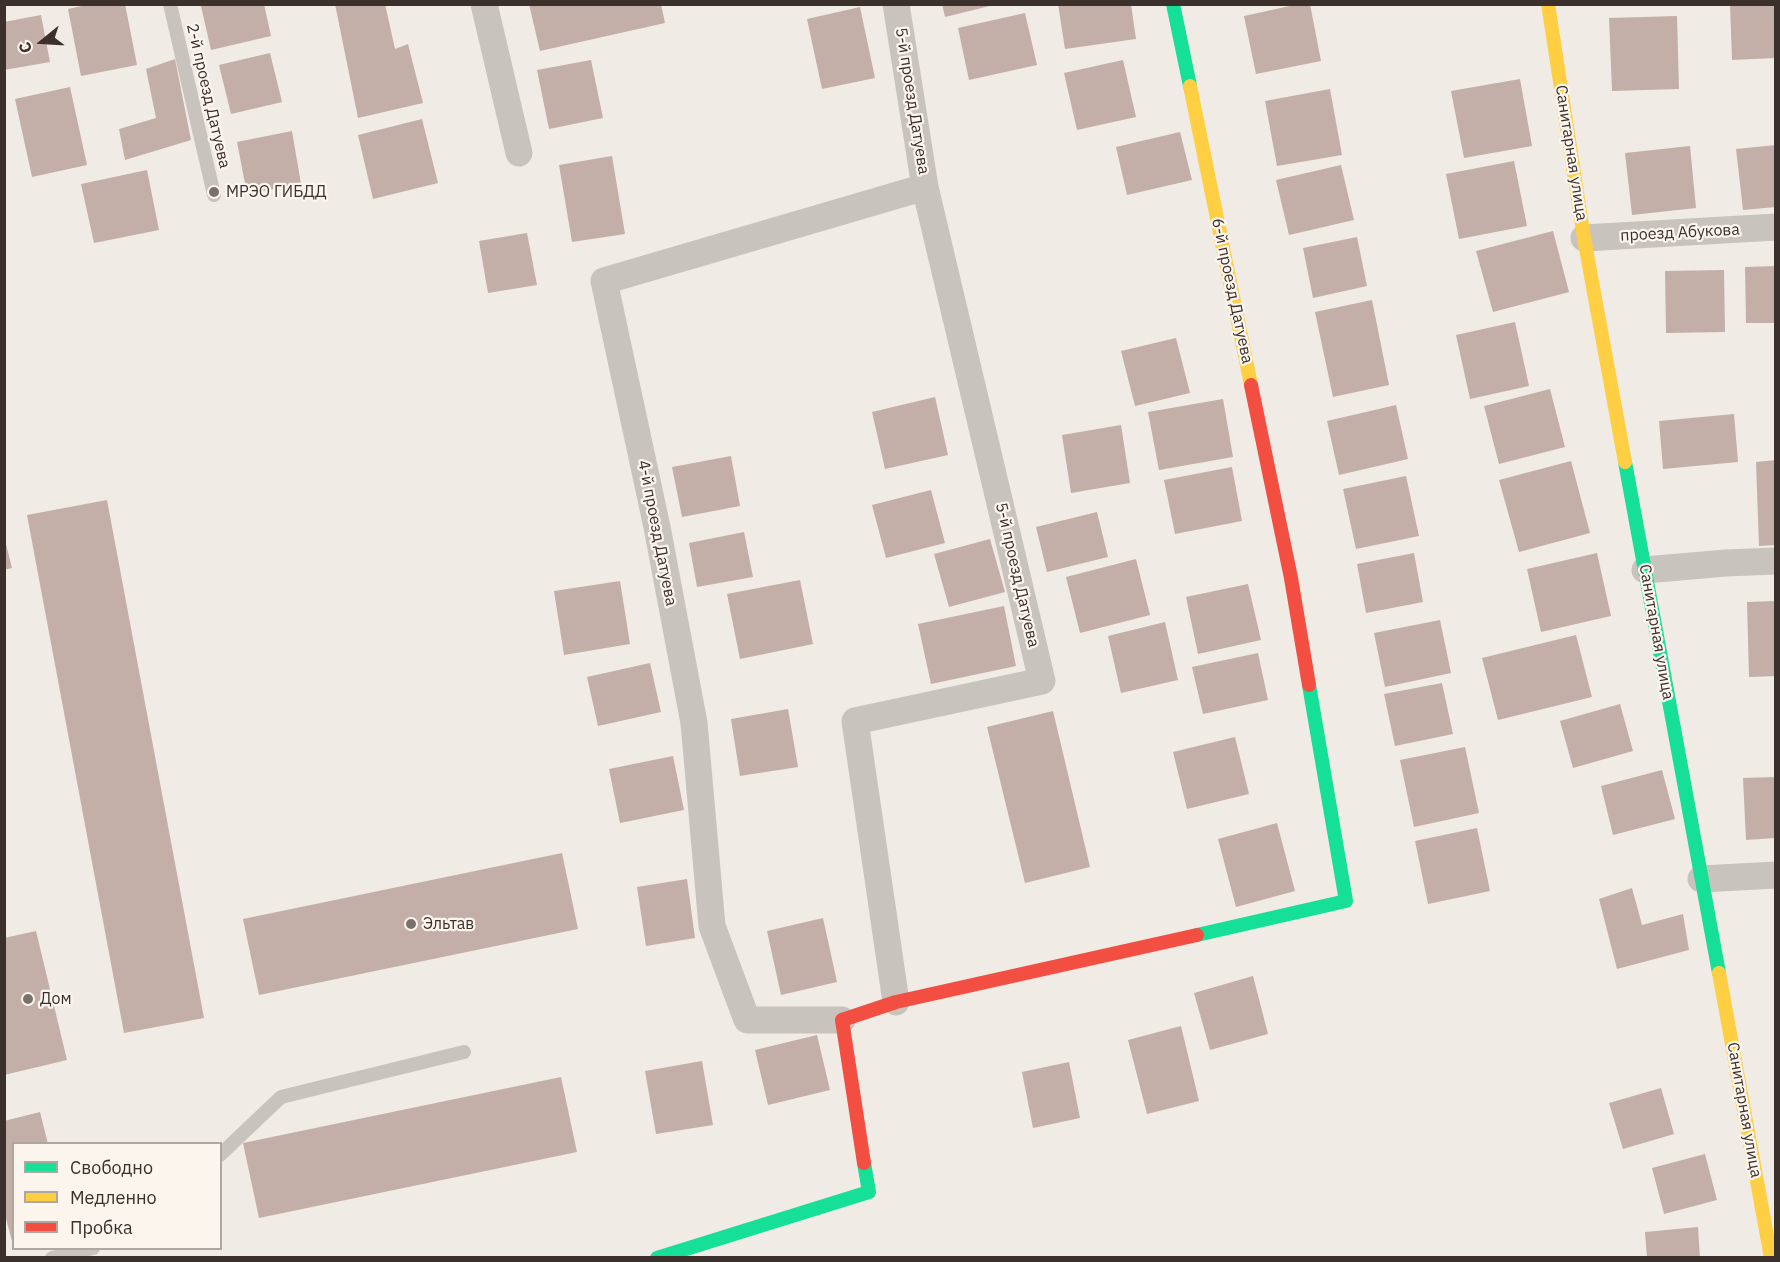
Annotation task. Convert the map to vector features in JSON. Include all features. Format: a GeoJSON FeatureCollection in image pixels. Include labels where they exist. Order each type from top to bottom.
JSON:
{"type":"FeatureCollection","features":[{"type":"Feature","properties":{"kind":"street"},"geometry":{"type":"LineString","coordinates":[[484,4],[519,153]]}},
{"type":"Feature","properties":{"kind":"street","name":"5-й проезд Датуева"},"geometry":{"type":"LineString","coordinates":[[896,4],[926,187],[1042,681],[855,721],[896,1002]]}},
{"type":"Feature","properties":{"kind":"street","name":"6-й проезд Датуева"},"geometry":{"type":"LineString","coordinates":[[896,1002],[1346,901],[1291,578],[1173,4]]}},
{"type":"Feature","properties":{"kind":"street","name":"Санитарная улица"},"geometry":{"type":"LineString","coordinates":[[1548,4],[1584,238],[1771,1257]]}},
{"type":"Feature","properties":{"kind":"street","name":"4-й проезд Датуева"},"geometry":{"type":"LineString","coordinates":[[842,1020],[747,1020],[712,926],[694,723],[657,526],[604,281],[926,187]]}},
{"type":"Feature","properties":{"kind":"street","name":"проезд Абукова"},"geometry":{"type":"LineString","coordinates":[[1584,238],[1776,227]]}},
{"type":"Feature","properties":{"kind":"street"},"geometry":{"type":"LineString","coordinates":[[1645,570],[1776,561]]}},
{"type":"Feature","properties":{"kind":"street"},"geometry":{"type":"LineString","coordinates":[[1701,879],[1776,875]]}},
{"type":"Feature","properties":{"kind":"street"},"geometry":{"type":"LineString","coordinates":[[657,1257],[869,1192],[842,1020],[896,1002]]}},
{"type":"Feature","properties":{"kind":"lane","name":"2-й проезд Датуева"},"geometry":{"type":"LineString","coordinates":[[170,4],[214,195]]}},
{"type":"Feature","properties":{"kind":"lane"},"geometry":{"type":"LineString","coordinates":[[222,1153],[281,1097],[464,1052]]}},
{"type":"Feature","properties":{"kind":"lane"},"geometry":{"type":"LineString","coordinates":[[52,1257],[84,1250]]}},
{"type":"Feature","properties":{"kind":"building"},"geometry":{"type":"Polygon","coordinates":[[[91,4],[125,4],[137,65],[81,76],[68,9],[91,4]]]}},
{"type":"Feature","properties":{"kind":"building"},"geometry":{"type":"Polygon","coordinates":[[[207,4],[264,4],[271,36],[211,50],[201,6],[207,4]]]}},
{"type":"Feature","properties":{"kind":"building"},"geometry":{"type":"Polygon","coordinates":[[[335,4],[385,4],[395,49],[408,44],[423,103],[358,118],[335,4]]]}},
{"type":"Feature","properties":{"kind":"building"},"geometry":{"type":"Polygon","coordinates":[[[529,4],[661,4],[665,23],[540,51],[529,4]]]}},
{"type":"Feature","properties":{"kind":"building"},"geometry":{"type":"Polygon","coordinates":[[[942,4],[994,4],[994,5],[945,17],[942,4]]]}},
{"type":"Feature","properties":{"kind":"building"},"geometry":{"type":"Polygon","coordinates":[[[1058,4],[1131,4],[1136,39],[1065,49],[1058,4]]]}},
{"type":"Feature","properties":{"kind":"building"},"geometry":{"type":"Polygon","coordinates":[[[1299,4],[1310,4],[1321,61],[1256,74],[1244,16],[1299,4]]]}},
{"type":"Feature","properties":{"kind":"building"},"geometry":{"type":"Polygon","coordinates":[[[1730,4],[1776,4],[1776,58],[1732,60],[1730,4]]]}},
{"type":"Feature","properties":{"kind":"building"},"geometry":{"type":"Polygon","coordinates":[[[860,7],[875,78],[822,89],[807,19],[860,7]]]}},
{"type":"Feature","properties":{"kind":"building"},"geometry":{"type":"Polygon","coordinates":[[[1025,13],[1037,65],[969,80],[958,28],[1025,13]]]}},
{"type":"Feature","properties":{"kind":"building"},"geometry":{"type":"Polygon","coordinates":[[[41,15],[50,62],[4,70],[4,22],[41,15]]]}},
{"type":"Feature","properties":{"kind":"building"},"geometry":{"type":"Polygon","coordinates":[[[1677,16],[1679,89],[1612,91],[1609,18],[1677,16]]]}},
{"type":"Feature","properties":{"kind":"building"},"geometry":{"type":"Polygon","coordinates":[[[270,53],[282,102],[231,114],[219,65],[270,53]]]}},
{"type":"Feature","properties":{"kind":"building"},"geometry":{"type":"Polygon","coordinates":[[[175,59],[191,140],[125,160],[119,129],[156,118],[146,69],[175,59]]]}},
{"type":"Feature","properties":{"kind":"building"},"geometry":{"type":"Polygon","coordinates":[[[591,60],[603,118],[549,129],[537,70],[591,60]]]}},
{"type":"Feature","properties":{"kind":"building"},"geometry":{"type":"Polygon","coordinates":[[[1123,60],[1136,117],[1077,130],[1064,73],[1123,60]]]}},
{"type":"Feature","properties":{"kind":"building"},"geometry":{"type":"Polygon","coordinates":[[[1520,79],[1532,146],[1464,158],[1451,91],[1520,79]]]}},
{"type":"Feature","properties":{"kind":"building"},"geometry":{"type":"Polygon","coordinates":[[[70,87],[87,165],[32,177],[15,99],[70,87]]]}},
{"type":"Feature","properties":{"kind":"building"},"geometry":{"type":"Polygon","coordinates":[[[1330,89],[1342,155],[1277,166],[1265,101],[1330,89]]]}},
{"type":"Feature","properties":{"kind":"building"},"geometry":{"type":"Polygon","coordinates":[[[422,119],[438,183],[373,199],[358,135],[422,119]]]}},
{"type":"Feature","properties":{"kind":"building"},"geometry":{"type":"Polygon","coordinates":[[[292,131],[301,184],[247,194],[237,142],[292,131]]]}},
{"type":"Feature","properties":{"kind":"building"},"geometry":{"type":"Polygon","coordinates":[[[1180,132],[1192,180],[1127,195],[1116,147],[1180,132]]]}},
{"type":"Feature","properties":{"kind":"building"},"geometry":{"type":"Polygon","coordinates":[[[1776,145],[1776,207],[1743,210],[1736,149],[1776,145]]]}},
{"type":"Feature","properties":{"kind":"building"},"geometry":{"type":"Polygon","coordinates":[[[1690,146],[1696,208],[1632,215],[1625,153],[1690,146]]]}},
{"type":"Feature","properties":{"kind":"building"},"geometry":{"type":"Polygon","coordinates":[[[612,156],[625,234],[572,242],[559,165],[612,156]]]}},
{"type":"Feature","properties":{"kind":"building"},"geometry":{"type":"Polygon","coordinates":[[[1514,161],[1527,226],[1459,239],[1446,174],[1514,161]]]}},
{"type":"Feature","properties":{"kind":"building"},"geometry":{"type":"Polygon","coordinates":[[[1341,165],[1354,220],[1289,235],[1276,180],[1341,165]]]}},
{"type":"Feature","properties":{"kind":"building"},"geometry":{"type":"Polygon","coordinates":[[[147,170],[159,230],[94,243],[81,184],[147,170]]]}},
{"type":"Feature","properties":{"kind":"building"},"geometry":{"type":"Polygon","coordinates":[[[1553,231],[1569,292],[1493,312],[1476,251],[1553,231]]]}},
{"type":"Feature","properties":{"kind":"building"},"geometry":{"type":"Polygon","coordinates":[[[527,233],[537,285],[488,293],[479,241],[527,233]]]}},
{"type":"Feature","properties":{"kind":"building"},"geometry":{"type":"Polygon","coordinates":[[[1357,237],[1367,286],[1313,298],[1303,248],[1357,237]]]}},
{"type":"Feature","properties":{"kind":"building"},"geometry":{"type":"Polygon","coordinates":[[[1776,266],[1776,323],[1746,323],[1745,267],[1776,266]]]}},
{"type":"Feature","properties":{"kind":"building"},"geometry":{"type":"Polygon","coordinates":[[[1724,270],[1725,332],[1666,333],[1665,271],[1724,270]]]}},
{"type":"Feature","properties":{"kind":"building"},"geometry":{"type":"Polygon","coordinates":[[[1372,300],[1389,385],[1333,397],[1315,312],[1372,300]]]}},
{"type":"Feature","properties":{"kind":"building"},"geometry":{"type":"Polygon","coordinates":[[[1515,322],[1529,386],[1470,399],[1456,335],[1515,322]]]}},
{"type":"Feature","properties":{"kind":"building"},"geometry":{"type":"Polygon","coordinates":[[[1176,338],[1190,393],[1135,406],[1121,351],[1176,338]]]}},
{"type":"Feature","properties":{"kind":"building"},"geometry":{"type":"Polygon","coordinates":[[[1550,389],[1565,447],[1499,464],[1484,406],[1550,389]]]}},
{"type":"Feature","properties":{"kind":"building"},"geometry":{"type":"Polygon","coordinates":[[[935,397],[948,455],[885,469],[872,412],[935,397]]]}},
{"type":"Feature","properties":{"kind":"building"},"geometry":{"type":"Polygon","coordinates":[[[1223,399],[1233,457],[1159,470],[1148,412],[1223,399]]]}},
{"type":"Feature","properties":{"kind":"building"},"geometry":{"type":"Polygon","coordinates":[[[1396,405],[1408,459],[1339,475],[1327,421],[1396,405]]]}},
{"type":"Feature","properties":{"kind":"building"},"geometry":{"type":"Polygon","coordinates":[[[1734,414],[1738,462],[1663,469],[1659,421],[1734,414]]]}},
{"type":"Feature","properties":{"kind":"building"},"geometry":{"type":"Polygon","coordinates":[[[1121,425],[1130,483],[1071,493],[1062,435],[1121,425]]]}},
{"type":"Feature","properties":{"kind":"building"},"geometry":{"type":"Polygon","coordinates":[[[731,456],[740,506],[682,517],[672,467],[731,456]]]}},
{"type":"Feature","properties":{"kind":"building"},"geometry":{"type":"Polygon","coordinates":[[[1776,460],[1776,545],[1759,546],[1756,462],[1776,460]]]}},
{"type":"Feature","properties":{"kind":"building"},"geometry":{"type":"Polygon","coordinates":[[[1571,461],[1590,533],[1519,552],[1499,480],[1571,461]]]}},
{"type":"Feature","properties":{"kind":"building"},"geometry":{"type":"Polygon","coordinates":[[[1232,467],[1242,521],[1175,534],[1164,480],[1232,467]]]}},
{"type":"Feature","properties":{"kind":"building"},"geometry":{"type":"Polygon","coordinates":[[[1406,476],[1419,536],[1356,549],[1343,489],[1406,476]]]}},
{"type":"Feature","properties":{"kind":"building"},"geometry":{"type":"Polygon","coordinates":[[[931,490],[945,543],[886,558],[872,505],[931,490]]]}},
{"type":"Feature","properties":{"kind":"building"},"geometry":{"type":"Polygon","coordinates":[[[107,500],[204,1018],[124,1033],[27,515],[107,500]]]}},
{"type":"Feature","properties":{"kind":"building"},"geometry":{"type":"Polygon","coordinates":[[[1097,512],[1108,557],[1047,572],[1036,527],[1097,512]]]}},
{"type":"Feature","properties":{"kind":"building"},"geometry":{"type":"Polygon","coordinates":[[[744,532],[753,577],[697,587],[689,543],[744,532]]]}},
{"type":"Feature","properties":{"kind":"building"},"geometry":{"type":"Polygon","coordinates":[[[4,536],[12,568],[4,570],[4,536]]]}},
{"type":"Feature","properties":{"kind":"building"},"geometry":{"type":"Polygon","coordinates":[[[990,539],[1005,592],[949,607],[934,554],[990,539]]]}},
{"type":"Feature","properties":{"kind":"building"},"geometry":{"type":"Polygon","coordinates":[[[1414,553],[1423,602],[1366,613],[1357,564],[1414,553]]]}},
{"type":"Feature","properties":{"kind":"building"},"geometry":{"type":"Polygon","coordinates":[[[1597,553],[1611,616],[1541,632],[1527,569],[1597,553]]]}},
{"type":"Feature","properties":{"kind":"building"},"geometry":{"type":"Polygon","coordinates":[[[1136,559],[1150,615],[1080,633],[1066,577],[1136,559]]]}},
{"type":"Feature","properties":{"kind":"building"},"geometry":{"type":"Polygon","coordinates":[[[800,580],[813,644],[740,659],[727,594],[800,580]]]}},
{"type":"Feature","properties":{"kind":"building"},"geometry":{"type":"Polygon","coordinates":[[[620,581],[630,644],[564,655],[554,591],[620,581]]]}},
{"type":"Feature","properties":{"kind":"building"},"geometry":{"type":"Polygon","coordinates":[[[1248,584],[1261,640],[1198,654],[1186,597],[1248,584]]]}},
{"type":"Feature","properties":{"kind":"building"},"geometry":{"type":"Polygon","coordinates":[[[1776,601],[1776,676],[1749,677],[1747,602],[1776,601]]]}},
{"type":"Feature","properties":{"kind":"building"},"geometry":{"type":"Polygon","coordinates":[[[1004,606],[1016,666],[931,684],[918,624],[1004,606]]]}},
{"type":"Feature","properties":{"kind":"building"},"geometry":{"type":"Polygon","coordinates":[[[1440,620],[1451,673],[1385,687],[1374,633],[1440,620]]]}},
{"type":"Feature","properties":{"kind":"building"},"geometry":{"type":"Polygon","coordinates":[[[1165,622],[1178,680],[1121,693],[1108,636],[1165,622]]]}},
{"type":"Feature","properties":{"kind":"building"},"geometry":{"type":"Polygon","coordinates":[[[1576,635],[1592,697],[1498,720],[1482,658],[1576,635]]]}},
{"type":"Feature","properties":{"kind":"building"},"geometry":{"type":"Polygon","coordinates":[[[1258,653],[1268,700],[1203,714],[1192,667],[1258,653]]]}},
{"type":"Feature","properties":{"kind":"building"},"geometry":{"type":"Polygon","coordinates":[[[650,663],[661,712],[598,726],[587,677],[650,663]]]}},
{"type":"Feature","properties":{"kind":"building"},"geometry":{"type":"Polygon","coordinates":[[[1442,683],[1453,734],[1395,746],[1384,694],[1442,683]]]}},
{"type":"Feature","properties":{"kind":"building"},"geometry":{"type":"Polygon","coordinates":[[[1620,704],[1633,751],[1573,768],[1560,721],[1620,704]]]}},
{"type":"Feature","properties":{"kind":"building"},"geometry":{"type":"Polygon","coordinates":[[[788,709],[798,767],[740,776],[731,719],[788,709]]]}},
{"type":"Feature","properties":{"kind":"building"},"geometry":{"type":"Polygon","coordinates":[[[1053,711],[1090,867],[1025,883],[987,727],[1053,711]]]}},
{"type":"Feature","properties":{"kind":"building"},"geometry":{"type":"Polygon","coordinates":[[[1235,737],[1249,794],[1187,809],[1173,752],[1235,737]]]}},
{"type":"Feature","properties":{"kind":"building"},"geometry":{"type":"Polygon","coordinates":[[[1465,747],[1479,813],[1414,827],[1400,760],[1465,747]]]}},
{"type":"Feature","properties":{"kind":"building"},"geometry":{"type":"Polygon","coordinates":[[[673,756],[684,810],[620,823],[609,769],[673,756]]]}},
{"type":"Feature","properties":{"kind":"building"},"geometry":{"type":"Polygon","coordinates":[[[1662,770],[1675,819],[1613,835],[1601,786],[1662,770]]]}},
{"type":"Feature","properties":{"kind":"building"},"geometry":{"type":"Polygon","coordinates":[[[1776,777],[1776,838],[1746,840],[1743,778],[1776,777]]]}},
{"type":"Feature","properties":{"kind":"building"},"geometry":{"type":"Polygon","coordinates":[[[1277,823],[1295,891],[1236,907],[1218,839],[1277,823]]]}},
{"type":"Feature","properties":{"kind":"building"},"geometry":{"type":"Polygon","coordinates":[[[1477,828],[1490,891],[1428,904],[1415,841],[1477,828]]]}},
{"type":"Feature","properties":{"kind":"building","name":"Эльтав"},"geometry":{"type":"Polygon","coordinates":[[[562,853],[578,929],[259,995],[243,919],[562,853]]]}},
{"type":"Feature","properties":{"kind":"building"},"geometry":{"type":"Polygon","coordinates":[[[687,879],[695,938],[646,946],[637,887],[687,879]]]}},
{"type":"Feature","properties":{"kind":"building"},"geometry":{"type":"Polygon","coordinates":[[[1632,888],[1642,925],[1683,914],[1689,950],[1617,969],[1599,899],[1632,888]]]}},
{"type":"Feature","properties":{"kind":"building"},"geometry":{"type":"Polygon","coordinates":[[[823,918],[837,982],[781,995],[767,931],[823,918]]]}},
{"type":"Feature","properties":{"kind":"building","name":"Дом"},"geometry":{"type":"Polygon","coordinates":[[[36,931],[67,1060],[4,1075],[4,938],[36,931]]]}},
{"type":"Feature","properties":{"kind":"building"},"geometry":{"type":"Polygon","coordinates":[[[1253,976],[1268,1034],[1210,1050],[1194,993],[1253,976]]]}},
{"type":"Feature","properties":{"kind":"building"},"geometry":{"type":"Polygon","coordinates":[[[1181,1026],[1199,1101],[1147,1114],[1128,1040],[1181,1026]]]}},
{"type":"Feature","properties":{"kind":"building"},"geometry":{"type":"Polygon","coordinates":[[[817,1035],[830,1090],[768,1105],[755,1050],[817,1035]]]}},
{"type":"Feature","properties":{"kind":"building"},"geometry":{"type":"Polygon","coordinates":[[[702,1061],[713,1125],[656,1134],[645,1071],[702,1061]]]}},
{"type":"Feature","properties":{"kind":"building"},"geometry":{"type":"Polygon","coordinates":[[[1069,1062],[1080,1118],[1033,1128],[1022,1072],[1069,1062]]]}},
{"type":"Feature","properties":{"kind":"building"},"geometry":{"type":"Polygon","coordinates":[[[561,1077],[577,1152],[259,1218],[243,1143],[561,1077]]]}},
{"type":"Feature","properties":{"kind":"building"},"geometry":{"type":"Polygon","coordinates":[[[1661,1088],[1674,1134],[1623,1149],[1609,1103],[1661,1088]]]}},
{"type":"Feature","properties":{"kind":"building"},"geometry":{"type":"Polygon","coordinates":[[[40,1112],[48,1142],[12,1142],[12,1241],[4,1211],[4,1121],[40,1112]]]}},
{"type":"Feature","properties":{"kind":"building"},"geometry":{"type":"Polygon","coordinates":[[[1705,1154],[1717,1200],[1664,1214],[1652,1168],[1705,1154]]]}},
{"type":"Feature","properties":{"kind":"building"},"geometry":{"type":"Polygon","coordinates":[[[1698,1227],[1700,1258],[1647,1258],[1645,1232],[1698,1227]]]}},
{"type":"Feature","properties":{"kind":"traffic: fast"},"geometry":{"type":"LineString","coordinates":[[1173,4],[1190,86]]}},
{"type":"Feature","properties":{"kind":"traffic: fast"},"geometry":{"type":"LineString","coordinates":[[1625,462],[1719,973]]}},
{"type":"Feature","properties":{"kind":"traffic: fast"},"geometry":{"type":"LineString","coordinates":[[1197,935],[1346,901],[1309,685]]}},
{"type":"Feature","properties":{"kind":"traffic: fast"},"geometry":{"type":"LineString","coordinates":[[657,1258],[869,1192],[864,1163]]}},
{"type":"Feature","properties":{"kind":"traffic: slow"},"geometry":{"type":"LineString","coordinates":[[1548,4],[1584,238],[1625,462]]}},
{"type":"Feature","properties":{"kind":"traffic: slow"},"geometry":{"type":"LineString","coordinates":[[1190,86],[1251,385]]}},
{"type":"Feature","properties":{"kind":"traffic: slow"},"geometry":{"type":"LineString","coordinates":[[1719,973],[1771,1258]]}},
{"type":"Feature","properties":{"kind":"traffic: jam"},"geometry":{"type":"LineString","coordinates":[[1251,385],[1291,578],[1309,685]]}},
{"type":"Feature","properties":{"kind":"traffic: jam"},"geometry":{"type":"LineString","coordinates":[[864,1163],[842,1020],[896,1002],[1197,935]]}},
{"type":"Feature","properties":{"kind":"place","name":"МРЭО ГИБДД"},"geometry":{"type":"Point","coordinates":[214,192]}},
{"type":"Feature","properties":{"kind":"place","name":"Эльтав"},"geometry":{"type":"Point","coordinates":[411,924]}},
{"type":"Feature","properties":{"kind":"place","name":"Дом"},"geometry":{"type":"Point","coordinates":[28,999]}}]}
